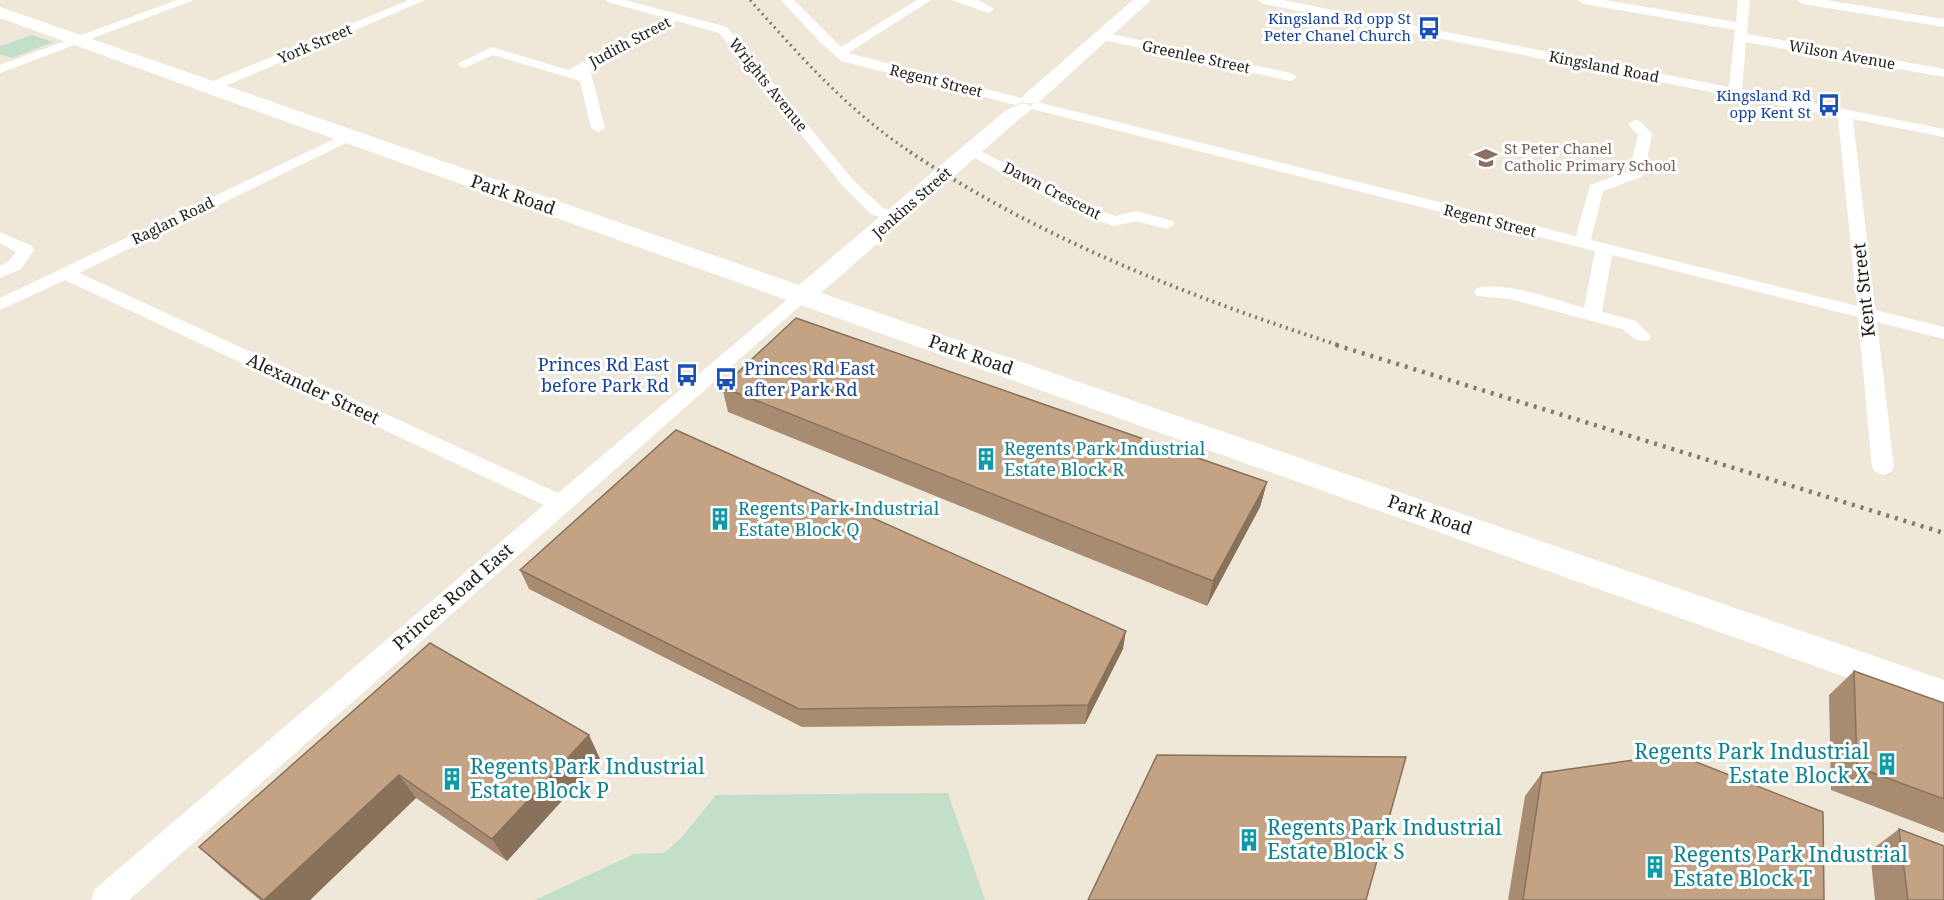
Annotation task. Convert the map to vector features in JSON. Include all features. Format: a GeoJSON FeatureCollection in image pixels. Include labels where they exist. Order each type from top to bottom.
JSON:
{"type":"FeatureCollection","features":[{"type":"Feature","properties":{"kind":"main road","name":"Jenkins Street"},"geometry":{"type":"LineString","coordinates":[[802,296],[1027,104],[1143,0]]}},
{"type":"Feature","properties":{"kind":"main road","name":"Park Road"},"geometry":{"type":"LineString","coordinates":[[0,12],[1944,696]]}},
{"type":"Feature","properties":{"kind":"street"},"geometry":{"type":"LineString","coordinates":[[0,69],[188,0]]}},
{"type":"Feature","properties":{"kind":"street","name":"York Street"},"geometry":{"type":"LineString","coordinates":[[211,87],[419,0]]}},
{"type":"Feature","properties":{"kind":"street","name":"Wrights Avenue"},"geometry":{"type":"LineString","coordinates":[[612,0],[723,30],[848,183],[877,211],[895,218]]}},
{"type":"Feature","properties":{"kind":"street","name":"Regent Street"},"geometry":{"type":"LineString","coordinates":[[787,0],[839,53],[855,61],[1604,250],[1944,333]]}},
{"type":"Feature","properties":{"kind":"street"},"geometry":{"type":"LineString","coordinates":[[839,53],[925,0]]}},
{"type":"Feature","properties":{"kind":"street"},"geometry":{"type":"LineString","coordinates":[[958,0],[978,4],[988,9]]}},
{"type":"Feature","properties":{"kind":"street","name":"Kingsland Road"},"geometry":{"type":"LineString","coordinates":[[1264,0],[1944,133]]}},
{"type":"Feature","properties":{"kind":"street","name":"Wilson Avenue"},"geometry":{"type":"LineString","coordinates":[[1584,0],[1944,72]]}},
{"type":"Feature","properties":{"kind":"street"},"geometry":{"type":"LineString","coordinates":[[1735,92],[1744,0]]}},
{"type":"Feature","properties":{"kind":"street"},"geometry":{"type":"LineString","coordinates":[[1803,0],[1944,23]]}},
{"type":"Feature","properties":{"kind":"street","name":"Judith Street"},"geometry":{"type":"LineString","coordinates":[[598,128],[585,73],[678,16]]}},
{"type":"Feature","properties":{"kind":"street","name":"Greenlee Street"},"geometry":{"type":"LineString","coordinates":[[1103,36],[1290,77]]}},
{"type":"Feature","properties":{"kind":"street"},"geometry":{"type":"LineString","coordinates":[[464,64],[492,51],[570,74],[585,73]]}},
{"type":"Feature","properties":{"kind":"street","name":"Kent Street"},"geometry":{"type":"LineString","coordinates":[[1845,114],[1883,467]]}},
{"type":"Feature","properties":{"kind":"street"},"geometry":{"type":"LineString","coordinates":[[1582,244],[1596,188],[1636,174],[1645,134],[1635,124]]}},
{"type":"Feature","properties":{"kind":"street","name":"Raglan Road"},"geometry":{"type":"LineString","coordinates":[[0,305],[347,136]]}},
{"type":"Feature","properties":{"kind":"street","name":"Dawn Crescent"},"geometry":{"type":"LineString","coordinates":[[967,156],[1114,221],[1136,216],[1167,224]]}},
{"type":"Feature","properties":{"kind":"street"},"geometry":{"type":"LineString","coordinates":[[0,237],[26,249],[15,266],[0,273]]}},
{"type":"Feature","properties":{"kind":"street"},"geometry":{"type":"LineString","coordinates":[[1592,315],[1604,250]]}},
{"type":"Feature","properties":{"kind":"street","name":"Alexander Street"},"geometry":{"type":"LineString","coordinates":[[66,274],[561,504]]}},
{"type":"Feature","properties":{"kind":"street"},"geometry":{"type":"LineString","coordinates":[[1483,292],[1510,294],[1629,325],[1642,336]]}},
{"type":"Feature","properties":{"kind":"street","name":"Princes Road East"},"geometry":{"type":"LineString","coordinates":[[106,900],[802,296]]}},
{"type":"Feature","properties":{"kind":"green space"},"geometry":{"type":"Polygon","coordinates":[[[32,35],[53,42],[12,58],[0,54],[0,46],[32,35]]]}},
{"type":"Feature","properties":{"kind":"green space"},"geometry":{"type":"Polygon","coordinates":[[[948,793],[985,900],[535,900],[634,854],[664,853],[682,837],[716,795],[948,793]]]}},
{"type":"Feature","properties":{"kind":"building","name":"Regents Park Industrial Estate Block R"},"geometry":{"type":"Polygon","coordinates":[[[796,318],[1267,482],[1213,581],[722,387],[796,318]]]}},
{"type":"Feature","properties":{"kind":"building","name":"Regents Park Industrial Estate Block Q"},"geometry":{"type":"Polygon","coordinates":[[[676,430],[1126,631],[1088,705],[799,709],[520,570],[676,430]]]}},
{"type":"Feature","properties":{"kind":"building","name":"Regents Park Industrial Estate Block P"},"geometry":{"type":"Polygon","coordinates":[[[430,643],[589,735],[492,839],[399,775],[264,900],[199,847],[430,643]]]}},
{"type":"Feature","properties":{"kind":"building"},"geometry":{"type":"Polygon","coordinates":[[[1854,671],[1944,703],[1944,799],[1857,767],[1854,671]]]}},
{"type":"Feature","properties":{"kind":"building","name":"Regents Park Industrial Estate Block T"},"geometry":{"type":"Polygon","coordinates":[[[1676,754],[1823,812],[1824,900],[1523,900],[1542,773],[1676,754]]]}},
{"type":"Feature","properties":{"kind":"building","name":"Regents Park Industrial Estate Block S"},"geometry":{"type":"Polygon","coordinates":[[[1157,755],[1406,757],[1366,900],[1088,900],[1157,755]]]}},
{"type":"Feature","properties":{"kind":"building"},"geometry":{"type":"Polygon","coordinates":[[[1899,829],[1944,846],[1944,900],[1908,900],[1899,829]]]}},
{"type":"Feature","properties":{"kind":"railway"},"geometry":{"type":"LineString","coordinates":[[750,0],[846,101],[867,120],[912,153]]}},
{"type":"Feature","properties":{"kind":"railway"},"geometry":{"type":"LineString","coordinates":[[910,152],[1012,213],[1119,264],[1229,307],[1341,346]]}},
{"type":"Feature","properties":{"kind":"railway"},"geometry":{"type":"LineString","coordinates":[[1336,345],[1944,533]]}},
{"type":"Feature","properties":{"kind":"place","name":"Kingsland Rd opp St Peter Chanel Church"},"geometry":{"type":"Point","coordinates":[1429,28]}},
{"type":"Feature","properties":{"kind":"place","name":"Kingsland Rd opp Kent St"},"geometry":{"type":"Point","coordinates":[1829,105]}},
{"type":"Feature","properties":{"kind":"place","name":"St Peter Chanel Catholic Primary School"},"geometry":{"type":"Point","coordinates":[1486,158]}},
{"type":"Feature","properties":{"kind":"place","name":"Princes Rd East before Park Rd"},"geometry":{"type":"Point","coordinates":[687,375]}},
{"type":"Feature","properties":{"kind":"place","name":"Princes Rd East after Park Rd"},"geometry":{"type":"Point","coordinates":[726,379]}},
{"type":"Feature","properties":{"kind":"place","name":"Regents Park Industrial Estate Block R"},"geometry":{"type":"Point","coordinates":[986,459]}},
{"type":"Feature","properties":{"kind":"place","name":"Regents Park Industrial Estate Block Q"},"geometry":{"type":"Point","coordinates":[720,519]}},
{"type":"Feature","properties":{"kind":"place","name":"Regents Park Industrial Estate Block X"},"geometry":{"type":"Point","coordinates":[1887,764]}},
{"type":"Feature","properties":{"kind":"place","name":"Regents Park Industrial Estate Block P"},"geometry":{"type":"Point","coordinates":[452,779]}},
{"type":"Feature","properties":{"kind":"place","name":"Regents Park Industrial Estate Block S"},"geometry":{"type":"Point","coordinates":[1249,840]}},
{"type":"Feature","properties":{"kind":"place","name":"Regents Park Industrial Estate Block T"},"geometry":{"type":"Point","coordinates":[1655,867]}}]}
